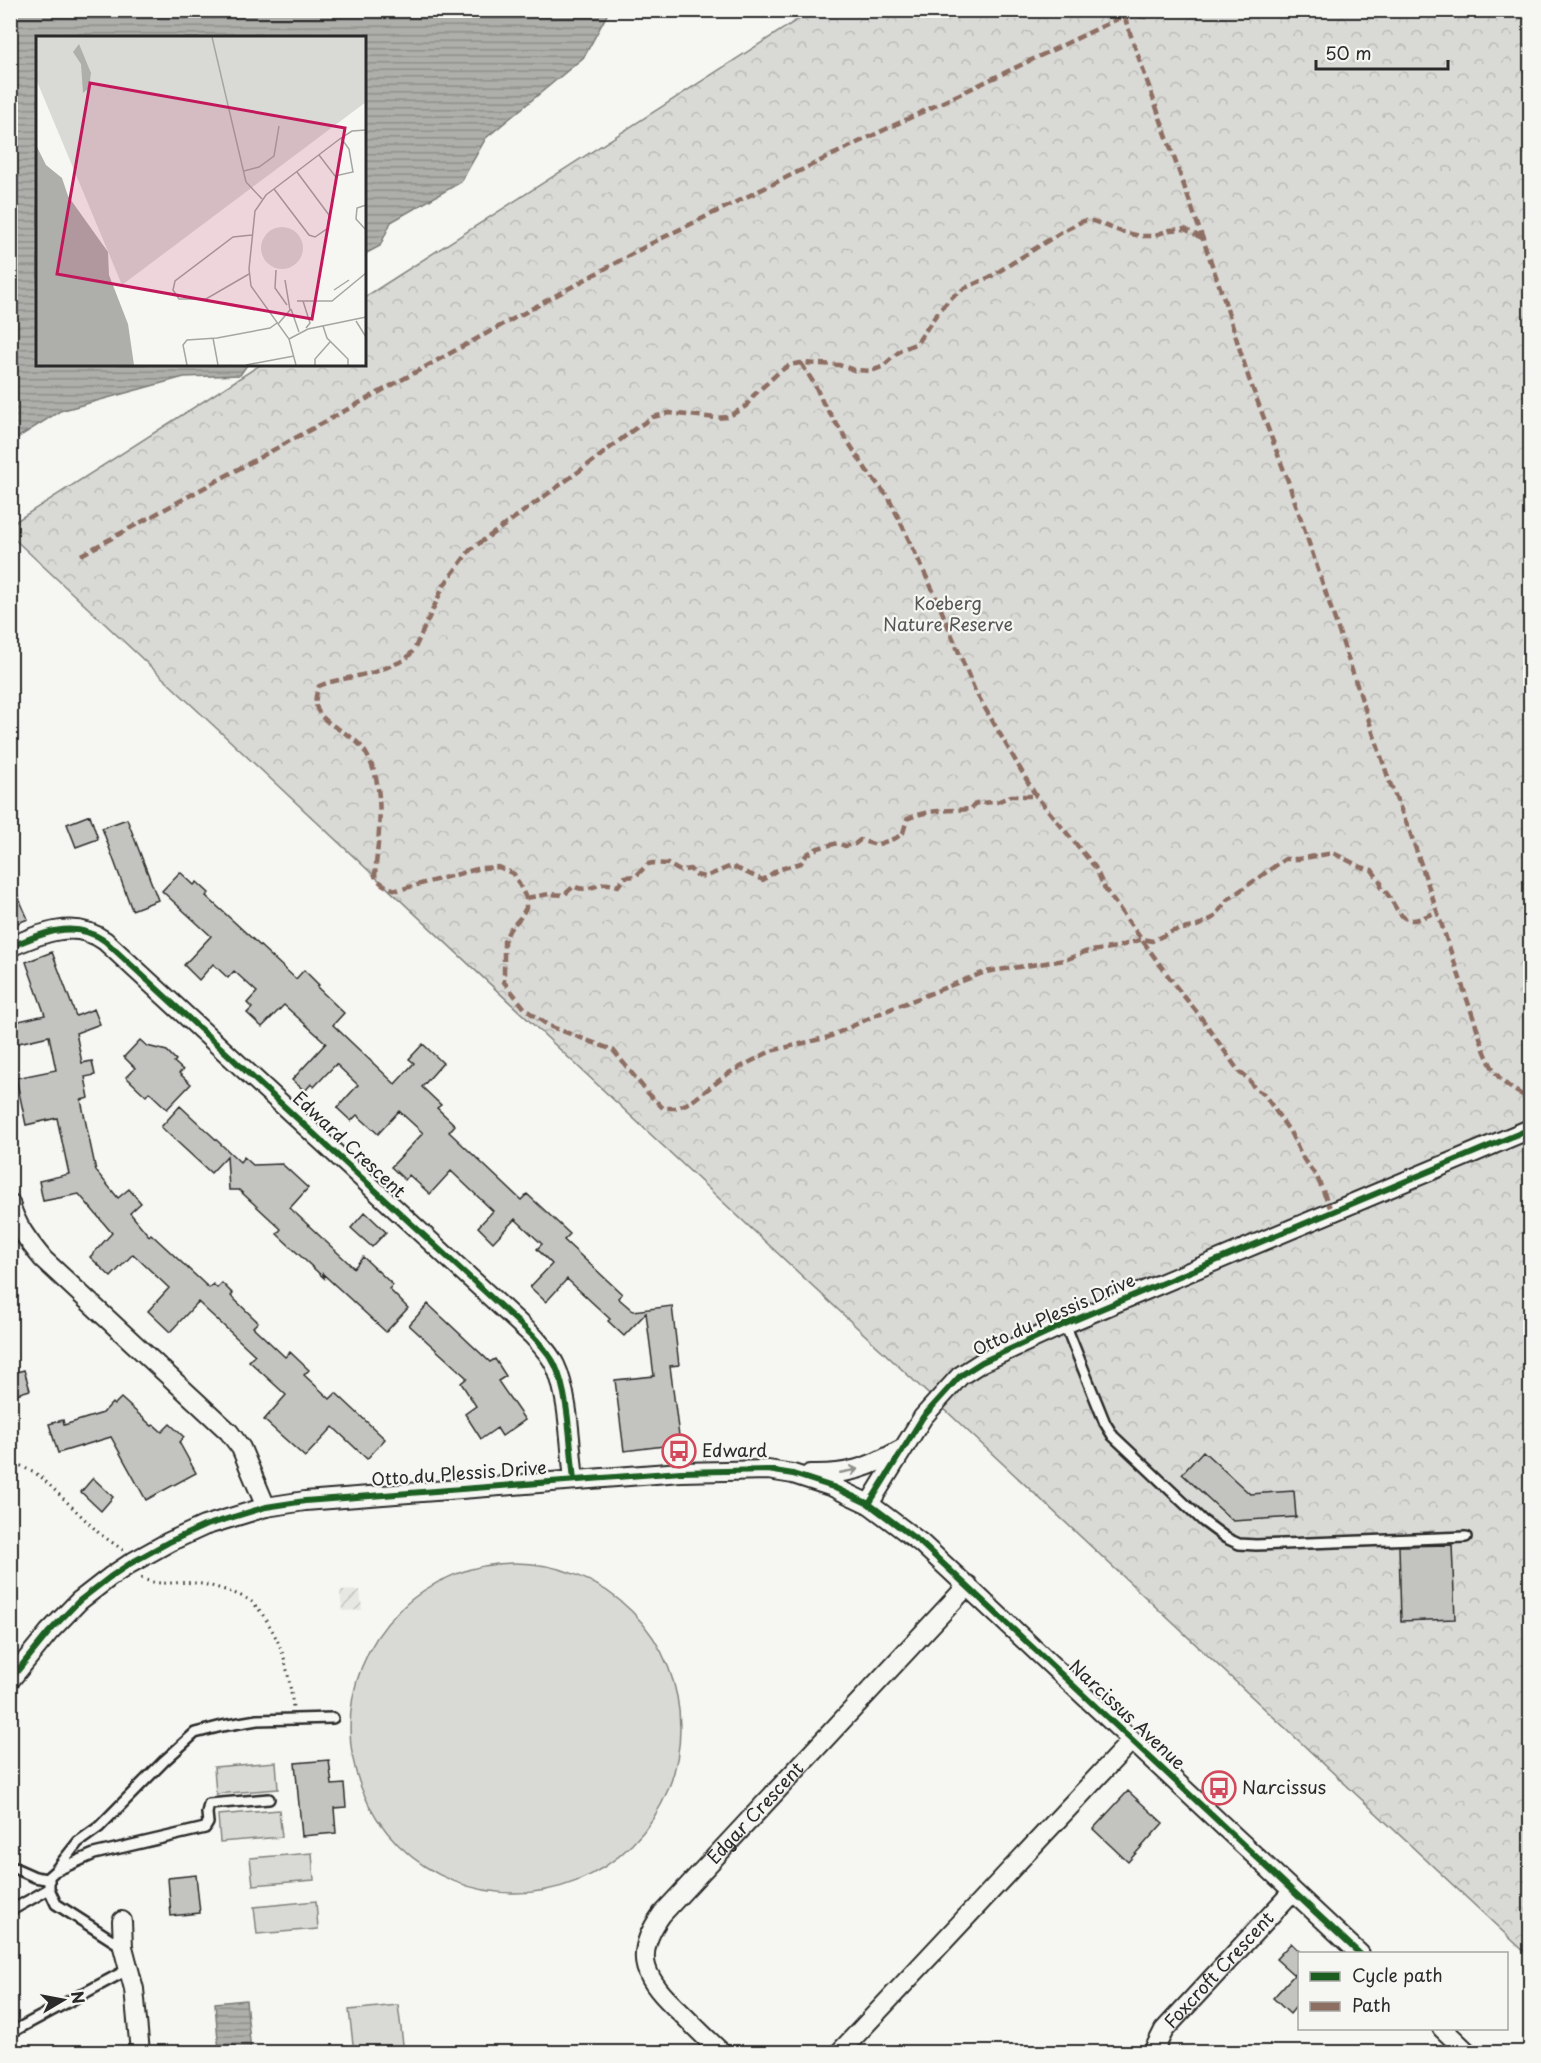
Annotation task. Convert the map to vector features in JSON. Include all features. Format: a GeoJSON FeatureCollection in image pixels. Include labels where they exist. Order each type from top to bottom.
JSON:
{"type":"FeatureCollection","features":[{"type":"Feature","properties":{"kind":"street","name":"Edward Crescent"},"geometry":{"type":"LineString","coordinates":[[10,947],[36,936],[67,928],[95,934],[105,941],[533,1336],[556,1366],[562,1387],[574,1480]]}},
{"type":"Feature","properties":{"kind":"street","name":"Otto du Plessis Drive"},"geometry":{"type":"LineString","coordinates":[[10,1680],[49,1632],[80,1601],[110,1577],[169,1542],[204,1526],[266,1507],[304,1501],[722,1470],[768,1470],[793,1474],[833,1487],[869,1504],[901,1449],[923,1417],[960,1376],[1005,1350],[1530,1129]]}},
{"type":"Feature","properties":{"kind":"street"},"geometry":{"type":"LineString","coordinates":[[10,1203],[30,1244],[43,1259],[229,1432],[241,1448],[266,1507]]}},
{"type":"Feature","properties":{"kind":"street"},"geometry":{"type":"LineString","coordinates":[[793,1474],[833,1474],[861,1469],[901,1449]]}},
{"type":"Feature","properties":{"kind":"street","name":"Narcissus Avenue"},"geometry":{"type":"LineString","coordinates":[[869,1504],[909,1532],[968,1585],[1131,1741],[1359,1952]]}},
{"type":"Feature","properties":{"kind":"street","name":"Edgar Crescent"},"geometry":{"type":"LineString","coordinates":[[721,2052],[658,1992],[649,1977],[645,1962],[645,1943],[652,1928],[662,1914],[968,1585]]}},
{"type":"Feature","properties":{"kind":"street"},"geometry":{"type":"LineString","coordinates":[[840,2052],[1131,1741]]}},
{"type":"Feature","properties":{"kind":"street","name":"Foxcroft Crescent"},"geometry":{"type":"LineString","coordinates":[[1153,2052],[1164,2030],[1292,1892]]}},
{"type":"Feature","properties":{"kind":"street"},"geometry":{"type":"LineString","coordinates":[[122,1921],[123,1947],[134,1989],[140,2052]]}},
{"type":"Feature","properties":{"kind":"street"},"geometry":{"type":"LineString","coordinates":[[1443,2030],[1457,2049]]}},
{"type":"Feature","properties":{"kind":"lane"},"geometry":{"type":"LineString","coordinates":[[1065,1324],[1105,1423],[1113,1436],[1203,1521],[1226,1538],[1239,1544],[1256,1545],[1466,1538]]}},
{"type":"Feature","properties":{"kind":"lane"},"geometry":{"type":"LineString","coordinates":[[123,1947],[56,1904],[49,1889],[52,1874],[78,1842],[99,1827],[195,1733],[257,1720],[333,1718]]}},
{"type":"Feature","properties":{"kind":"lane"},"geometry":{"type":"LineString","coordinates":[[10,1866],[42,1879],[94,1854],[205,1828],[208,1823],[209,1804],[269,1799]]}},
{"type":"Feature","properties":{"kind":"lane"},"geometry":{"type":"LineString","coordinates":[[10,1911],[49,1889]]}},
{"type":"Feature","properties":{"kind":"lane"},"geometry":{"type":"LineString","coordinates":[[10,2033],[129,1969]]}},
{"type":"Feature","properties":{"kind":"path"},"geometry":{"type":"LineString","coordinates":[[10,1460],[40,1476],[100,1534],[121,1547],[140,1576],[148,1581],[163,1584],[192,1582],[210,1585],[252,1602],[266,1619],[285,1659],[295,1719]]}},
{"type":"Feature","properties":{"kind":"shaded area"},"geometry":{"type":"Polygon","coordinates":[[[11,10],[609,10],[584,57],[486,138],[461,182],[391,222],[380,246],[366,253],[366,36],[36,36],[36,366],[246,366],[240,375],[184,377],[60,411],[11,442],[11,10]]]}},
{"type":"Feature","properties":{"kind":"shaded area"},"geometry":{"type":"Polygon","coordinates":[[[360,1590],[362,1610],[342,1611],[340,1591],[360,1590]]]}},
{"type":"Feature","properties":{"kind":"shaded area"},"geometry":{"type":"Polygon","coordinates":[[[246,2000],[251,2052],[219,2052],[215,2003],[246,2000]]]}},
{"type":"Feature","properties":{"kind":"green space","name":"Koeberg Nature Reserve"},"geometry":{"type":"Polygon","coordinates":[[[811,11],[1530,11],[1530,1957],[11,536],[10,525],[258,366],[366,366],[366,296],[811,11]]]}},
{"type":"Feature","properties":{"kind":"green space"},"geometry":{"type":"Polygon","coordinates":[[[515,1563],[547,1566],[578,1575],[607,1591],[632,1611],[652,1636],[668,1665],[677,1696],[680,1728],[677,1760],[668,1791],[652,1820],[632,1845],[607,1865],[578,1881],[547,1890],[515,1893],[483,1890],[452,1881],[423,1865],[398,1845],[378,1820],[362,1791],[353,1760],[350,1728],[353,1696],[362,1665],[378,1636],[398,1611],[423,1591],[452,1575],[483,1566],[515,1563]]]}},
{"type":"Feature","properties":{"kind":"green space"},"geometry":{"type":"Polygon","coordinates":[[[276,1762],[278,1789],[216,1794],[214,1767],[276,1762]]]}},
{"type":"Feature","properties":{"kind":"green space"},"geometry":{"type":"Polygon","coordinates":[[[279,1810],[282,1837],[220,1842],[218,1815],[279,1810]]]}},
{"type":"Feature","properties":{"kind":"green space"},"geometry":{"type":"Polygon","coordinates":[[[312,1853],[314,1880],[253,1885],[250,1858],[312,1853]]]}},
{"type":"Feature","properties":{"kind":"green space"},"geometry":{"type":"Polygon","coordinates":[[[316,1901],[318,1929],[257,1934],[254,1907],[316,1901]]]}},
{"type":"Feature","properties":{"kind":"green space"},"geometry":{"type":"Polygon","coordinates":[[[398,2005],[404,2052],[354,2052],[349,2010],[398,2005]]]}},
{"type":"Feature","properties":{"kind":"building"},"geometry":{"type":"Polygon","coordinates":[[[90,815],[98,839],[76,847],[67,824],[90,815]]]}},
{"type":"Feature","properties":{"kind":"building"},"geometry":{"type":"Polygon","coordinates":[[[127,819],[158,900],[132,910],[102,828],[127,819]]]}},
{"type":"Feature","properties":{"kind":"building"},"geometry":{"type":"Polygon","coordinates":[[[180,872],[194,885],[197,882],[209,893],[206,896],[296,979],[304,970],[319,985],[317,987],[344,1013],[333,1025],[395,1084],[414,1063],[409,1059],[423,1044],[443,1063],[422,1087],[441,1105],[437,1108],[455,1125],[449,1132],[521,1200],[527,1194],[570,1234],[564,1240],[622,1294],[618,1298],[633,1311],[672,1306],[679,1365],[670,1366],[680,1444],[624,1451],[615,1380],[654,1376],[646,1313],[624,1336],[608,1321],[610,1319],[567,1279],[546,1302],[530,1287],[552,1264],[537,1249],[542,1244],[515,1219],[493,1242],[478,1227],[493,1211],[451,1171],[430,1194],[409,1175],[405,1180],[391,1167],[423,1133],[399,1111],[378,1134],[357,1115],[351,1121],[337,1108],[358,1085],[336,1064],[314,1087],[311,1084],[305,1091],[292,1080],[326,1043],[284,1005],[262,1027],[247,1013],[252,1008],[247,1003],[257,992],[234,971],[228,978],[213,964],[199,980],[184,965],[211,936],[162,891],[180,872]]]}},
{"type":"Feature","properties":{"kind":"building"},"geometry":{"type":"Polygon","coordinates":[[[10,878],[28,919],[10,926],[10,878]]]}},
{"type":"Feature","properties":{"kind":"building"},"geometry":{"type":"Polygon","coordinates":[[[52,952],[76,1016],[94,1009],[100,1024],[76,1033],[82,1063],[92,1061],[95,1075],[85,1077],[89,1098],[81,1100],[96,1171],[118,1198],[129,1189],[141,1203],[130,1213],[149,1236],[151,1234],[209,1288],[213,1284],[217,1288],[222,1283],[233,1294],[231,1296],[258,1322],[253,1327],[285,1357],[290,1352],[309,1370],[304,1375],[330,1399],[336,1393],[385,1439],[367,1459],[333,1427],[305,1457],[264,1420],[286,1395],[249,1361],[255,1355],[198,1302],[170,1332],[148,1311],[169,1288],[133,1254],[111,1277],[90,1257],[112,1233],[79,1194],[43,1201],[39,1181],[69,1174],[57,1118],[26,1125],[16,1078],[56,1070],[49,1036],[10,1045],[10,1023],[45,1015],[26,962],[52,952]]]}},
{"type":"Feature","properties":{"kind":"building"},"geometry":{"type":"Polygon","coordinates":[[[140,1040],[147,1046],[167,1051],[183,1070],[179,1073],[191,1084],[167,1109],[149,1092],[146,1096],[126,1077],[135,1068],[124,1057],[140,1040]]]}},
{"type":"Feature","properties":{"kind":"building"},"geometry":{"type":"Polygon","coordinates":[[[180,1106],[240,1162],[244,1157],[253,1165],[282,1164],[308,1188],[290,1208],[354,1268],[363,1257],[393,1285],[389,1289],[408,1308],[386,1332],[277,1234],[281,1229],[239,1190],[229,1190],[227,1156],[211,1173],[161,1127],[180,1106]]]}},
{"type":"Feature","properties":{"kind":"building"},"geometry":{"type":"Polygon","coordinates":[[[365,1212],[386,1232],[372,1247],[351,1228],[365,1212]]]}},
{"type":"Feature","properties":{"kind":"building"},"geometry":{"type":"Polygon","coordinates":[[[428,1304],[490,1362],[495,1359],[506,1376],[498,1381],[525,1420],[502,1436],[497,1428],[481,1439],[465,1414],[476,1406],[461,1383],[467,1378],[409,1325],[428,1304]]]}},
{"type":"Feature","properties":{"kind":"building"},"geometry":{"type":"Polygon","coordinates":[[[24,1370],[30,1390],[10,1396],[10,1374],[24,1370]]]}},
{"type":"Feature","properties":{"kind":"building"},"geometry":{"type":"Polygon","coordinates":[[[121,1398],[152,1426],[154,1425],[162,1432],[170,1424],[184,1437],[179,1442],[196,1473],[146,1500],[111,1437],[58,1453],[49,1424],[63,1420],[64,1425],[103,1413],[112,1403],[114,1405],[121,1398]]]}},
{"type":"Feature","properties":{"kind":"building"},"geometry":{"type":"Polygon","coordinates":[[[1203,1451],[1250,1494],[1294,1491],[1296,1517],[1233,1521],[1182,1474],[1203,1451]]]}},
{"type":"Feature","properties":{"kind":"building"},"geometry":{"type":"Polygon","coordinates":[[[93,1478],[113,1497],[101,1511],[81,1492],[93,1478]]]}},
{"type":"Feature","properties":{"kind":"building"},"geometry":{"type":"Polygon","coordinates":[[[1452,1545],[1455,1619],[1401,1621],[1399,1546],[1452,1545]]]}},
{"type":"Feature","properties":{"kind":"building"},"geometry":{"type":"Polygon","coordinates":[[[329,1760],[332,1785],[344,1784],[346,1807],[334,1808],[336,1833],[302,1836],[295,1763],[329,1760]]]}},
{"type":"Feature","properties":{"kind":"building"},"geometry":{"type":"Polygon","coordinates":[[[1128,1791],[1163,1823],[1128,1862],[1093,1829],[1128,1791]]]}},
{"type":"Feature","properties":{"kind":"building"},"geometry":{"type":"Polygon","coordinates":[[[196,1875],[200,1913],[171,1916],[168,1878],[196,1875]]]}},
{"type":"Feature","properties":{"kind":"building"},"geometry":{"type":"Polygon","coordinates":[[[1291,1943],[1299,1951],[1298,2004],[1290,2014],[1273,1998],[1294,1975],[1276,1959],[1291,1943]]]}},
{"type":"Feature","properties":{"kind":"marked path"},"geometry":{"type":"LineString","coordinates":[[81,555],[652,243],[1124,16],[1147,17],[1165,10]]}},
{"type":"Feature","properties":{"kind":"marked path"},"geometry":{"type":"LineString","coordinates":[[1124,16],[1223,296],[1249,379],[1288,481],[1390,783],[1410,832],[1485,1052],[1502,1081],[1530,1099]]}},
{"type":"Feature","properties":{"kind":"marked path"},"geometry":{"type":"LineString","coordinates":[[1202,238],[1185,229],[1141,236],[1122,232],[1093,221],[1083,221],[952,297],[938,312],[917,343],[901,350],[882,367],[871,371],[854,370],[839,365],[801,363],[789,365],[753,396],[746,406],[728,417],[669,413],[653,417],[470,550],[444,585],[414,650],[405,660],[375,672],[319,686],[316,699],[317,709],[329,723],[348,735],[364,750],[376,780],[380,812],[375,876],[385,886],[398,890],[481,868],[499,867],[514,874],[526,898],[526,908],[504,941],[504,982],[526,1010],[549,1026],[613,1050],[663,1108],[676,1108],[691,1102],[729,1073],[771,1051],[829,1037],[878,1014],[985,972],[1065,960],[1085,952],[1117,947],[1143,939],[1152,941],[1173,931],[1197,926],[1215,917],[1227,900],[1285,859],[1333,853],[1372,870],[1381,883],[1381,888],[1403,917],[1414,920],[1437,912]]}},
{"type":"Feature","properties":{"kind":"marked path"},"geometry":{"type":"LineString","coordinates":[[801,363],[823,403],[867,471],[889,498],[935,595],[975,691],[1036,796],[1095,867],[1105,889],[1240,1073],[1248,1078],[1255,1089],[1264,1094],[1290,1132],[1304,1160],[1317,1177],[1332,1212]]}},
{"type":"Feature","properties":{"kind":"marked path"},"geometry":{"type":"LineString","coordinates":[[526,898],[549,894],[564,895],[574,886],[584,889],[605,884],[618,886],[625,877],[636,876],[648,864],[653,863],[668,864],[680,871],[690,869],[696,875],[705,877],[731,866],[763,880],[777,870],[801,863],[807,854],[818,848],[838,843],[845,846],[855,844],[860,840],[876,845],[896,838],[903,833],[907,819],[915,816],[939,811],[971,809],[976,803],[997,802],[1011,796],[1036,796]]}},
{"type":"Feature","properties":{"kind":"marked path"},"geometry":{"type":"LineString","coordinates":[[1529,1098],[1530,1112]]}},
{"type":"Feature","properties":{"kind":"cycle path"},"geometry":{"type":"LineString","coordinates":[[10,947],[58,930],[82,931],[105,941],[533,1336],[551,1357],[560,1377],[566,1405],[574,1480]]}},
{"type":"Feature","properties":{"kind":"cycle path"},"geometry":{"type":"LineString","coordinates":[[869,1504],[923,1417],[960,1376],[982,1362],[1065,1324],[1530,1129]]}},
{"type":"Feature","properties":{"kind":"cycle path"},"geometry":{"type":"LineString","coordinates":[[10,1680],[49,1632],[79,1601],[110,1577],[169,1542],[204,1526],[266,1507],[305,1501],[681,1472],[768,1470],[793,1474],[833,1487],[869,1504],[921,1543],[1358,1952]]}},
{"type":"Feature","properties":{"kind":"place","name":"Edward"},"geometry":{"type":"Point","coordinates":[679,1451]}},
{"type":"Feature","properties":{"kind":"place","name":"Narcissus"},"geometry":{"type":"Point","coordinates":[1219,1788]}}]}
